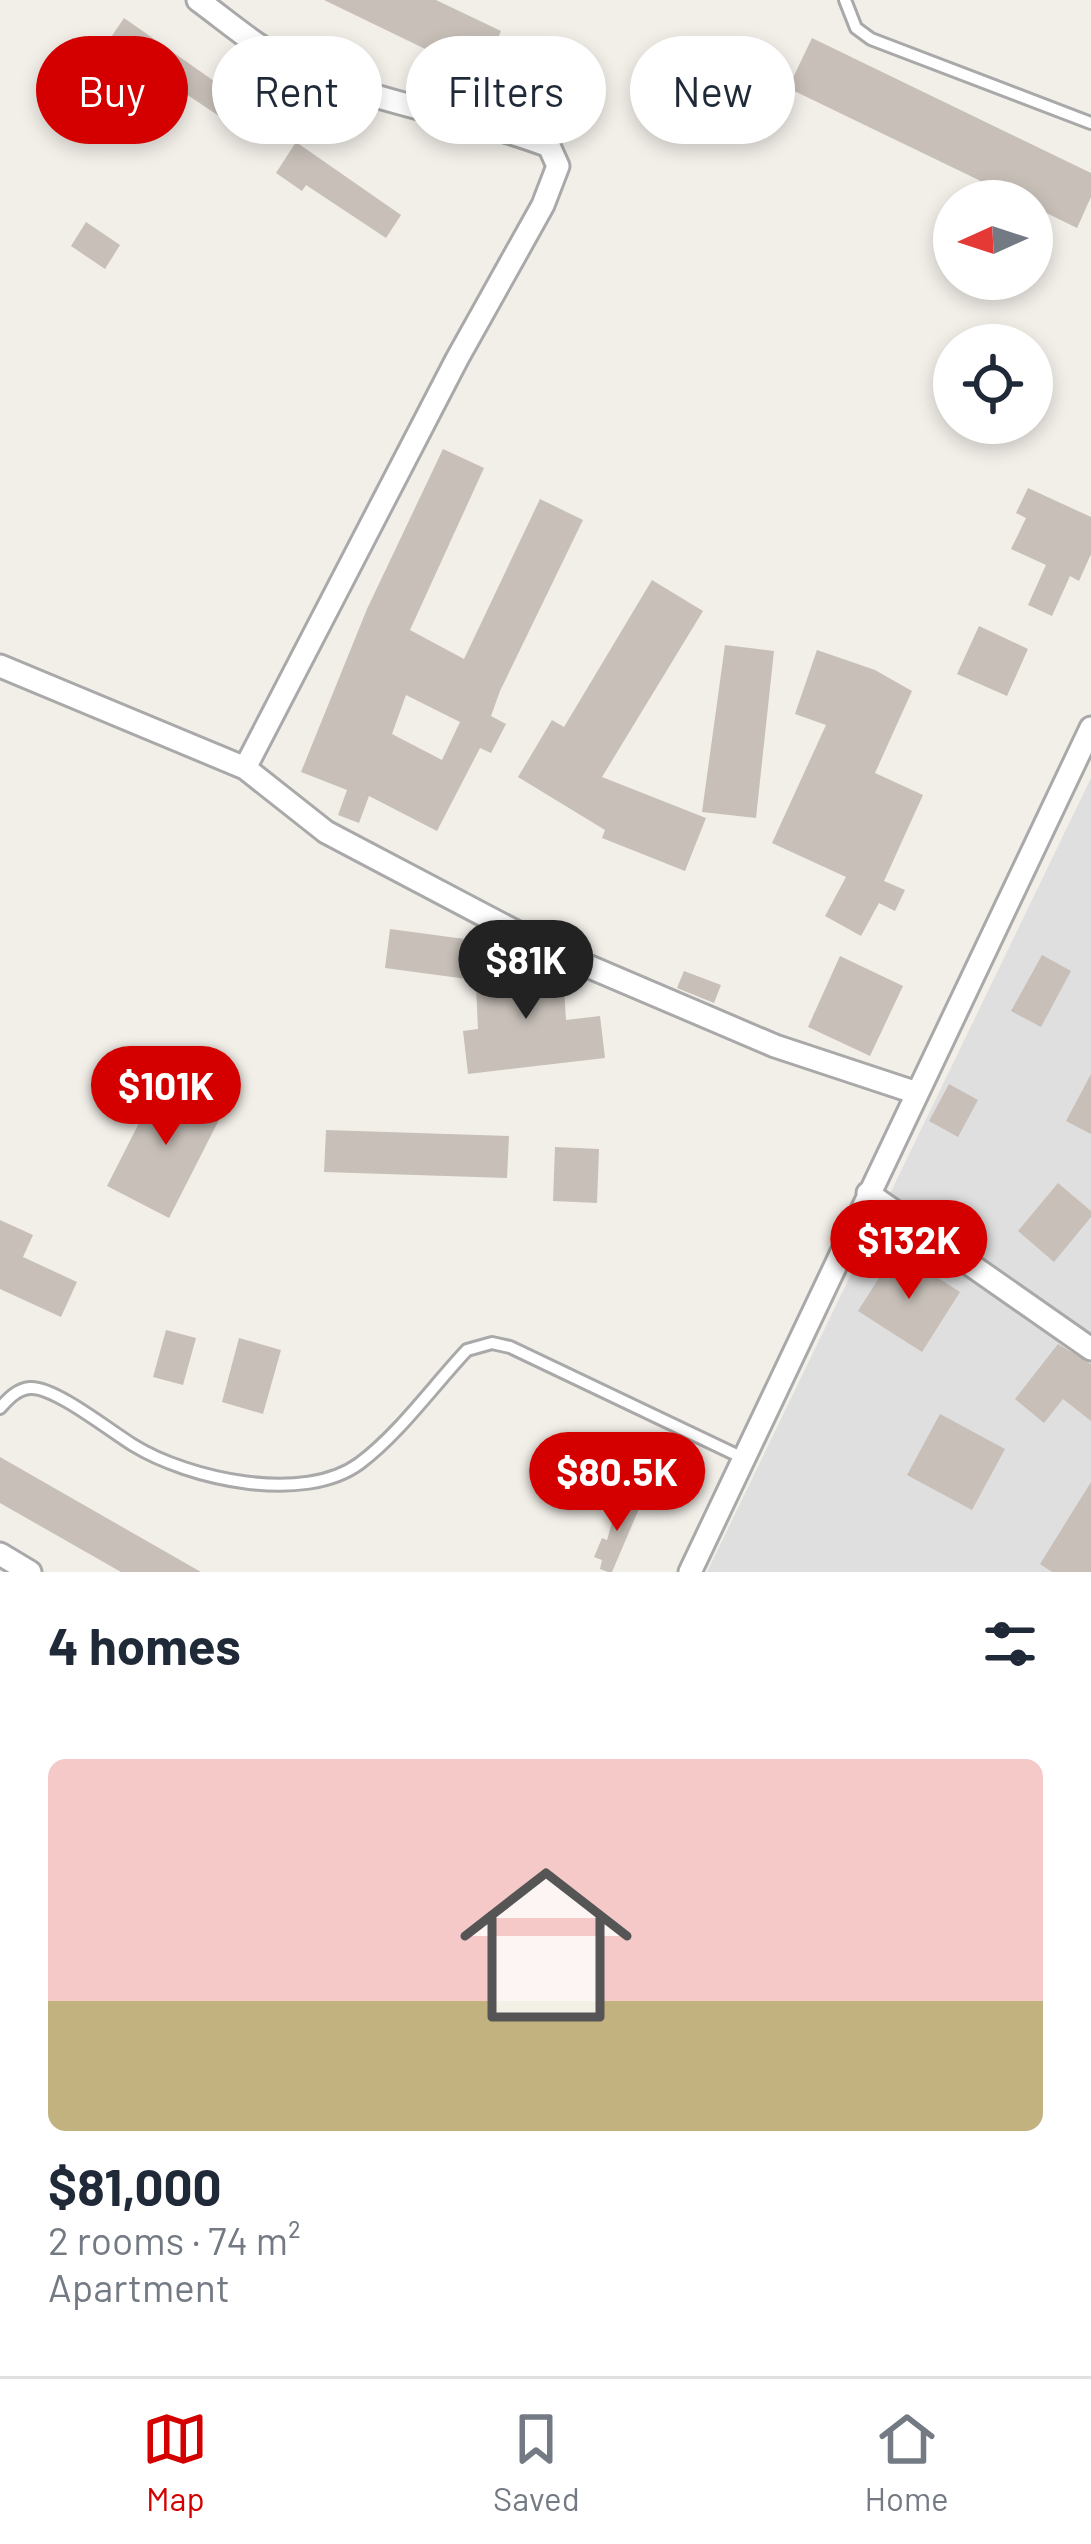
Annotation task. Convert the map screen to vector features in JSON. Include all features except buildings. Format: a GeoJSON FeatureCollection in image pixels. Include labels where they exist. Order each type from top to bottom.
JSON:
{"type":"FeatureCollection","features":[{"type":"Feature","properties":{"kind":"street"},"geometry":{"type":"LineString","coordinates":[[198,0],[267,51],[364,90],[494,125],[549,146],[558,166],[542,205],[245,768]]}},
{"type":"Feature","properties":{"kind":"street"},"geometry":{"type":"LineString","coordinates":[[0,666],[245,768],[326,832],[478,916],[775,1046],[917,1093]]}},
{"type":"Feature","properties":{"kind":"street"},"geometry":{"type":"LineString","coordinates":[[690,1572],[1091,728]]}},
{"type":"Feature","properties":{"kind":"street"},"geometry":{"type":"LineString","coordinates":[[868,1193],[1091,1348]]}},
{"type":"Feature","properties":{"kind":"street"},"geometry":{"type":"LineString","coordinates":[[0,1554],[30,1572]]}},
{"type":"Feature","properties":{"kind":"lane"},"geometry":{"type":"LineString","coordinates":[[845,0],[856,28],[871,39],[1091,123]]}},
{"type":"Feature","properties":{"kind":"lane"},"geometry":{"type":"LineString","coordinates":[[0,1408],[16,1393],[46,1390],[139,1449],[196,1471],[265,1485],[315,1484],[358,1465],[467,1350],[492,1343],[510,1347],[743,1458]]}},
{"type":"Feature","properties":{"kind":"shaded area"},"geometry":{"type":"Polygon","coordinates":[[[1091,778],[1091,1572],[707,1572],[1091,778]]]}}]}
